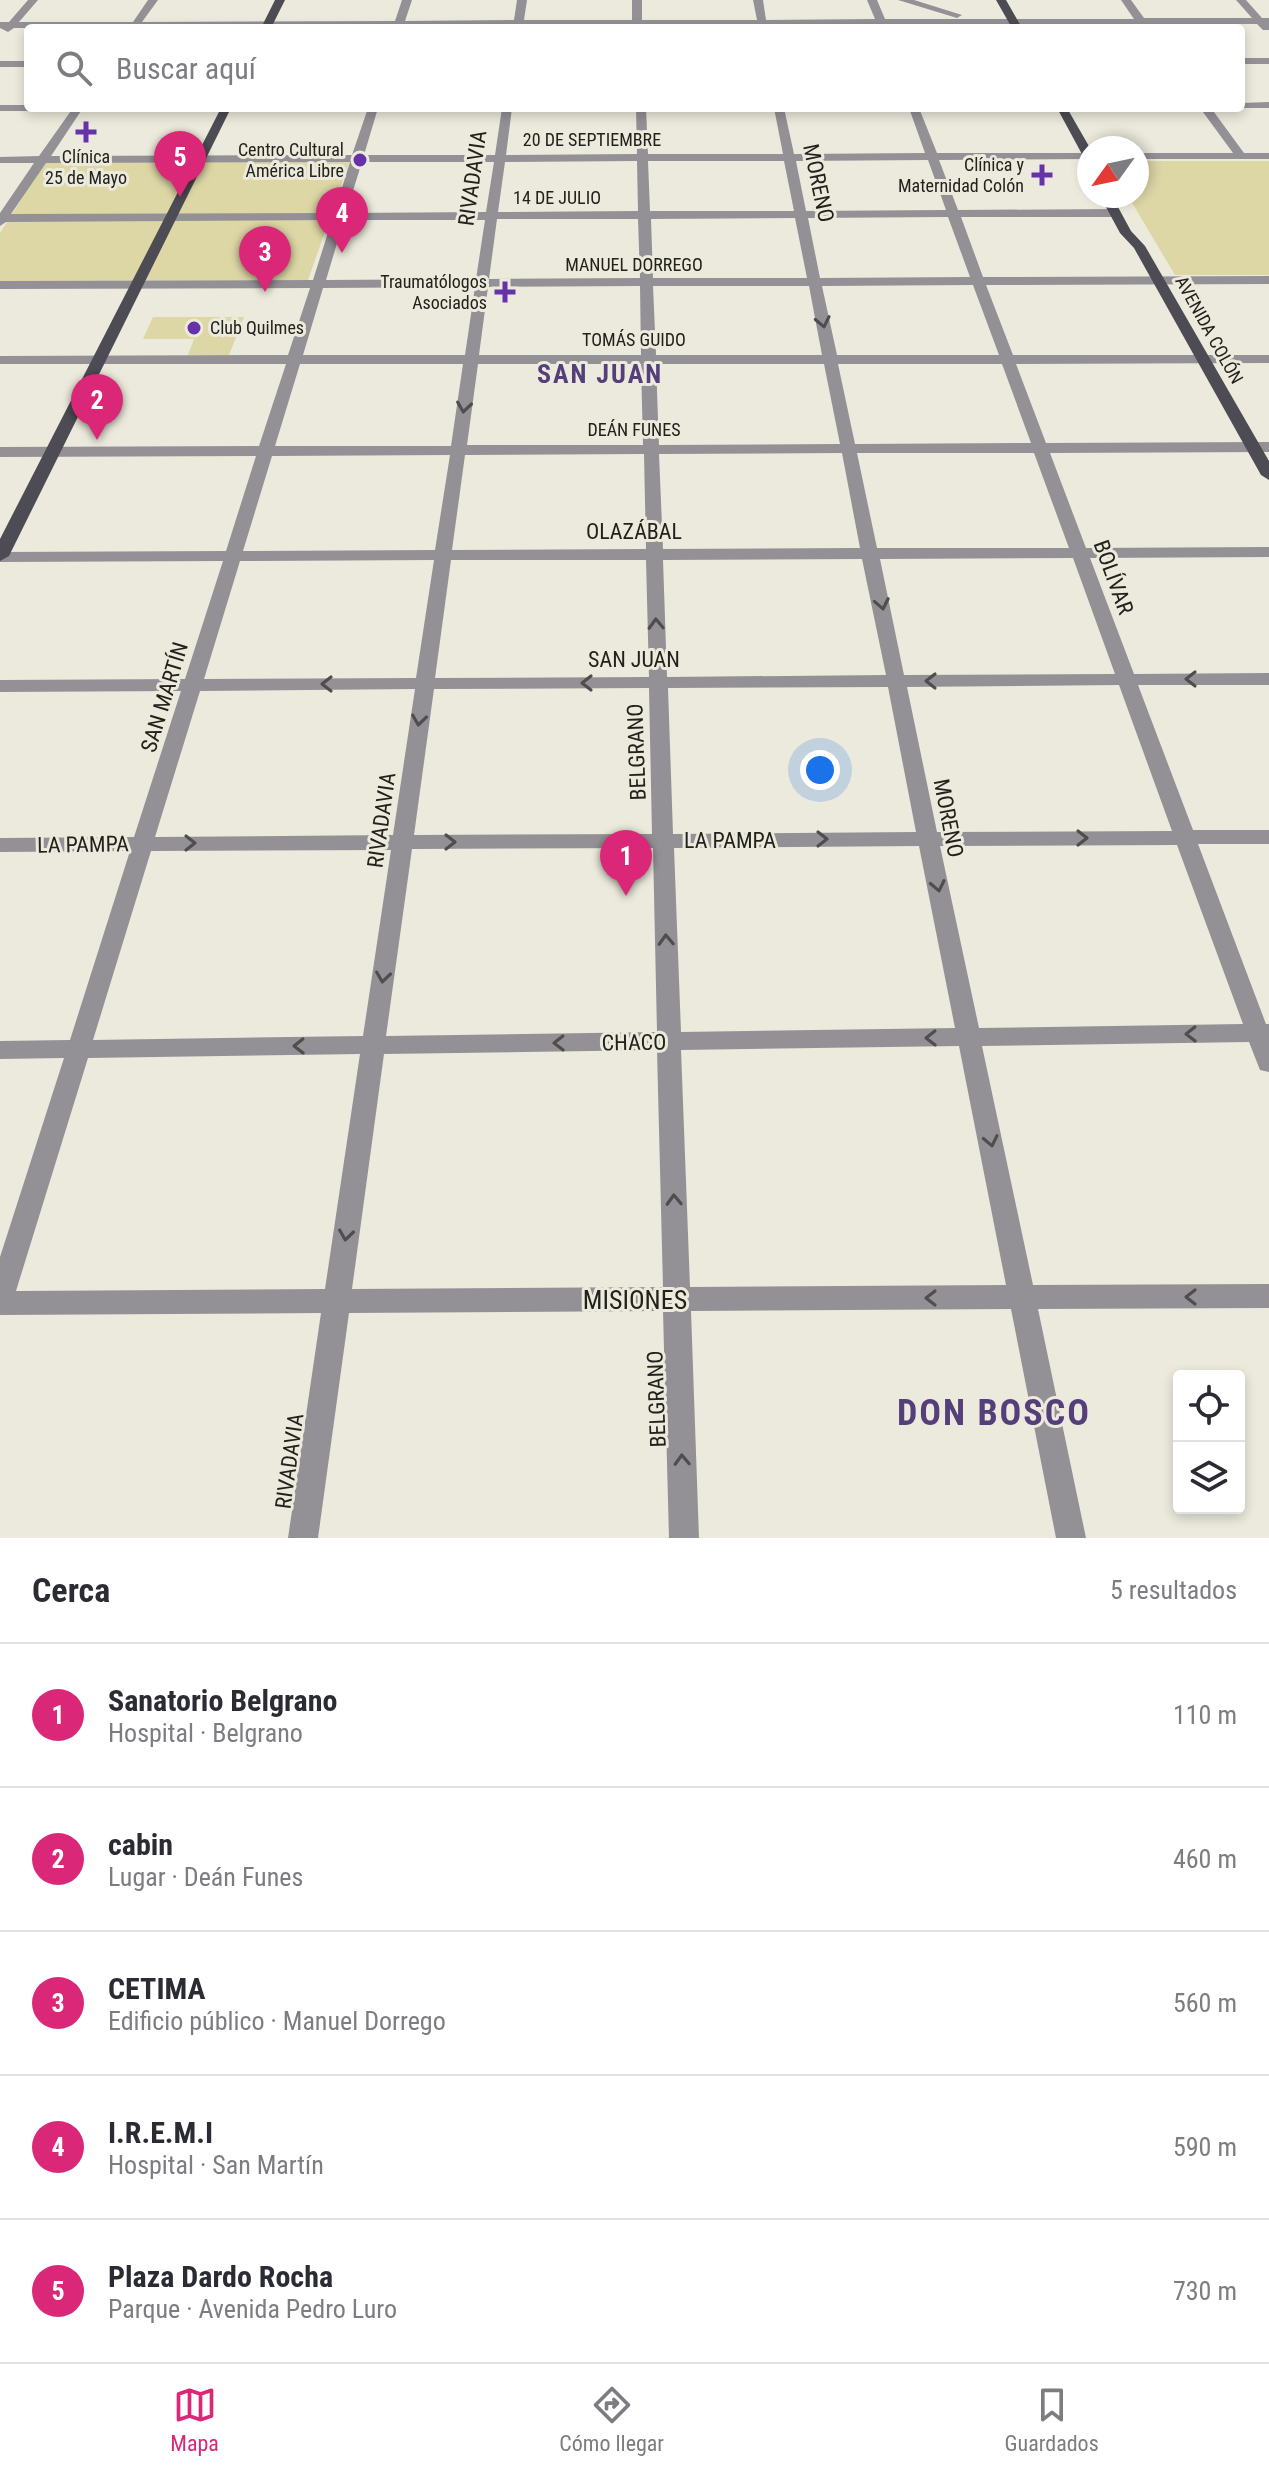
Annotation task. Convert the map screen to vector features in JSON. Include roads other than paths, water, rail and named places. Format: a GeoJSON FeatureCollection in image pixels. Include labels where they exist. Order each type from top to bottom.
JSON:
{"type":"FeatureCollection","features":[{"type":"Feature","properties":{"kind":"main road"},"geometry":{"type":"LineString","coordinates":[[268,24],[280,0]]}},
{"type":"Feature","properties":{"kind":"main road"},"geometry":{"type":"LineString","coordinates":[[1001,0],[1014,24]]}},
{"type":"Feature","properties":{"kind":"main road"},"geometry":{"type":"LineString","coordinates":[[0,557],[224,112]]}},
{"type":"Feature","properties":{"kind":"main road"},"geometry":{"type":"LineString","coordinates":[[1064,112],[1078,136]]}},
{"type":"Feature","properties":{"kind":"main road","name":"AVENIDA COLÓN"},"geometry":{"type":"LineString","coordinates":[[1113,208],[1126,233],[1139,246],[1203,359],[1261,448],[1269,475]]}},
{"type":"Feature","properties":{"kind":"main road","name":"AVENIDA COLÓN"},"geometry":{"type":"LineString","coordinates":[[1121,208],[1140,233],[1139,246]]}},
{"type":"Feature","properties":{"kind":"street"},"geometry":{"type":"LineString","coordinates":[[0,38],[6,25],[33,0]]}},
{"type":"Feature","properties":{"kind":"street"},"geometry":{"type":"LineString","coordinates":[[136,24],[153,0]]}},
{"type":"Feature","properties":{"kind":"street"},"geometry":{"type":"LineString","coordinates":[[400,24],[407,0]]}},
{"type":"Feature","properties":{"kind":"street"},"geometry":{"type":"LineString","coordinates":[[518,24],[522,0]]}},
{"type":"Feature","properties":{"kind":"street"},"geometry":{"type":"LineString","coordinates":[[637,0],[637,24]]}},
{"type":"Feature","properties":{"kind":"street"},"geometry":{"type":"LineString","coordinates":[[758,0],[763,24]]}},
{"type":"Feature","properties":{"kind":"street"},"geometry":{"type":"LineString","coordinates":[[872,0],[883,24]]}},
{"type":"Feature","properties":{"kind":"street"},"geometry":{"type":"LineString","coordinates":[[903,0],[982,22]]}},
{"type":"Feature","properties":{"kind":"street"},"geometry":{"type":"LineString","coordinates":[[1126,0],[1143,24]]}},
{"type":"Feature","properties":{"kind":"street"},"geometry":{"type":"LineString","coordinates":[[1241,0],[1265,21],[1269,31]]}},
{"type":"Feature","properties":{"kind":"street"},"geometry":{"type":"LineString","coordinates":[[1174,24],[1265,21]]}},
{"type":"Feature","properties":{"kind":"street"},"geometry":{"type":"LineString","coordinates":[[916,24],[1004,24]]}},
{"type":"Feature","properties":{"kind":"street"},"geometry":{"type":"LineString","coordinates":[[1245,61],[1269,61]]}},
{"type":"Feature","properties":{"kind":"street"},"geometry":{"type":"LineString","coordinates":[[0,64],[24,64]]}},
{"type":"Feature","properties":{"kind":"street"},"geometry":{"type":"LineString","coordinates":[[1245,106],[1269,105]]}},
{"type":"Feature","properties":{"kind":"street"},"geometry":{"type":"LineString","coordinates":[[0,108],[24,108]]}},
{"type":"Feature","properties":{"kind":"street"},"geometry":{"type":"LineString","coordinates":[[1,219],[75,112]]}},
{"type":"Feature","properties":{"kind":"street","name":"SAN MARTÍN"},"geometry":{"type":"LineString","coordinates":[[0,1302],[372,112]]}},
{"type":"Feature","properties":{"kind":"street","name":"RIVADAVIA"},"geometry":{"type":"LineString","coordinates":[[303,1538],[506,112]]}},
{"type":"Feature","properties":{"kind":"street","name":"BELGRANO"},"geometry":{"type":"LineString","coordinates":[[641,112],[684,1538]]}},
{"type":"Feature","properties":{"kind":"street","name":"MORENO"},"geometry":{"type":"LineString","coordinates":[[780,112],[1071,1538]]}},
{"type":"Feature","properties":{"kind":"street","name":"BOLÍVAR"},"geometry":{"type":"LineString","coordinates":[[915,112],[1186,838],[1264,1034],[1269,1063]]}},
{"type":"Feature","properties":{"kind":"street"},"geometry":{"type":"LineString","coordinates":[[1208,112],[1241,156]]}},
{"type":"Feature","properties":{"kind":"street","name":"20 DE SEPTIEMBRE"},"geometry":{"type":"LineString","coordinates":[[0,160],[1077,156]]}},
{"type":"Feature","properties":{"kind":"street"},"geometry":{"type":"LineString","coordinates":[[1149,156],[1269,156]]}},
{"type":"Feature","properties":{"kind":"street","name":"14 DE JULIO"},"geometry":{"type":"LineString","coordinates":[[1,219],[1114,213]]}},
{"type":"Feature","properties":{"kind":"street","name":"MANUEL DORREGO"},"geometry":{"type":"LineString","coordinates":[[0,285],[1269,280]]}},
{"type":"Feature","properties":{"kind":"street","name":"TOMÁS GUIDO"},"geometry":{"type":"LineString","coordinates":[[0,360],[1269,359]]}},
{"type":"Feature","properties":{"kind":"street","name":"DEÁN FUNES"},"geometry":{"type":"LineString","coordinates":[[0,452],[1261,448]]}},
{"type":"Feature","properties":{"kind":"street","name":"OLAZÁBAL"},"geometry":{"type":"LineString","coordinates":[[0,557],[1269,552]]}},
{"type":"Feature","properties":{"kind":"street","name":"SAN JUAN"},"geometry":{"type":"LineString","coordinates":[[0,686],[1269,679]]}},
{"type":"Feature","properties":{"kind":"street","name":"LA PAMPA"},"geometry":{"type":"LineString","coordinates":[[0,845],[1269,837]]}},
{"type":"Feature","properties":{"kind":"street","name":"CHACO"},"geometry":{"type":"LineString","coordinates":[[0,1050],[1264,1034]]}},
{"type":"Feature","properties":{"kind":"street","name":"MISIONES"},"geometry":{"type":"LineString","coordinates":[[0,1302],[1269,1296]]}},
{"type":"Feature","properties":{"kind":"place","name":"Clínica 25 de Mayo"},"geometry":{"type":"Point","coordinates":[86,132]}},
{"type":"Feature","properties":{"kind":"place","name":"Centro Cultural América Libre"},"geometry":{"type":"Point","coordinates":[360,160]}},
{"type":"Feature","properties":{"kind":"place","name":"Clínica y Maternidad Colón"},"geometry":{"type":"Point","coordinates":[1042,175]}},
{"type":"Feature","properties":{"kind":"place","name":"Plaza Dardo Rocha"},"geometry":{"type":"Point","coordinates":[180,197]}},
{"type":"Feature","properties":{"kind":"place","name":"I.R.E.M.I"},"geometry":{"type":"Point","coordinates":[342,253]}},
{"type":"Feature","properties":{"kind":"place","name":"CETIMA"},"geometry":{"type":"Point","coordinates":[265,292]}},
{"type":"Feature","properties":{"kind":"place","name":"Traumatólogos Asociados"},"geometry":{"type":"Point","coordinates":[505,292]}},
{"type":"Feature","properties":{"kind":"place","name":"Club Quilmes"},"geometry":{"type":"Point","coordinates":[194,328]}},
{"type":"Feature","properties":{"kind":"place","name":"cabin"},"geometry":{"type":"Point","coordinates":[97,440]}},
{"type":"Feature","properties":{"kind":"place","name":"Sanatorio Belgrano"},"geometry":{"type":"Point","coordinates":[626,896]}},
{"type":"Feature","properties":{"kind":"district","name":"SAN JUAN"},"geometry":{"type":"Point","coordinates":[600,374]}},
{"type":"Feature","properties":{"kind":"district","name":"DON BOSCO"},"geometry":{"type":"Point","coordinates":[994,1412]}}]}
